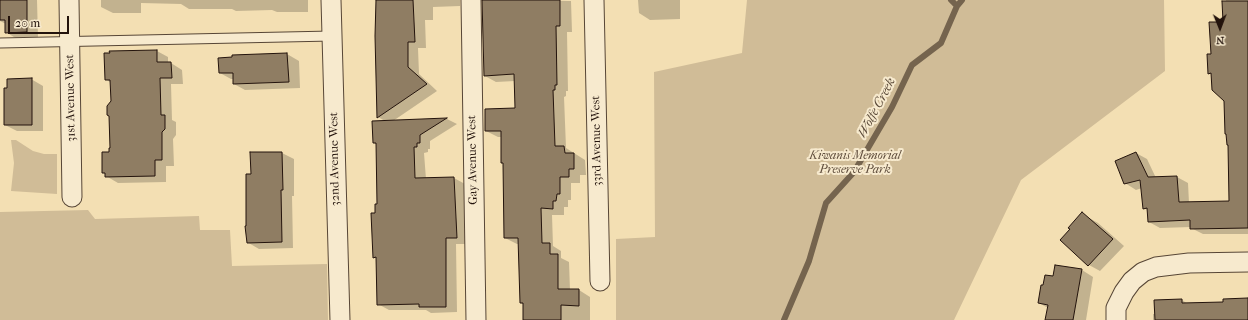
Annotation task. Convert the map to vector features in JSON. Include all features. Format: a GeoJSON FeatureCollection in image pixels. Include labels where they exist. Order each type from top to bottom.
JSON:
{"type":"FeatureCollection","features":[{"type":"Feature","properties":{"kind":"street","name":"31st Avenue West"},"geometry":{"type":"LineString","coordinates":[[69,0],[72,197]]}},
{"type":"Feature","properties":{"kind":"street","name":"32nd Avenue West"},"geometry":{"type":"LineString","coordinates":[[331,0],[339,319]]}},
{"type":"Feature","properties":{"kind":"street","name":"Gay Avenue West"},"geometry":{"type":"LineString","coordinates":[[471,0],[476,320]]}},
{"type":"Feature","properties":{"kind":"street","name":"33rd Avenue West"},"geometry":{"type":"LineString","coordinates":[[594,0],[600,281]]}},
{"type":"Feature","properties":{"kind":"street"},"geometry":{"type":"LineString","coordinates":[[1116,320],[1116,308],[1124,292],[1132,281],[1143,272],[1156,267],[1174,264],[1248,262]]}},
{"type":"Feature","properties":{"kind":"lane"},"geometry":{"type":"LineString","coordinates":[[0,43],[332,36]]}},
{"type":"Feature","properties":{"kind":"green space","name":"Kiwanis Memorial Preserve Park"},"geometry":{"type":"Polygon","coordinates":[[[747,0],[1164,0],[1165,71],[1021,180],[954,320],[616,320],[616,239],[655,237],[654,72],[742,53],[747,0]]]}},
{"type":"Feature","properties":{"kind":"green space"},"geometry":{"type":"Polygon","coordinates":[[[11,140],[16,140],[33,151],[44,154],[57,154],[57,194],[11,191],[14,163],[11,140]]]}},
{"type":"Feature","properties":{"kind":"green space"},"geometry":{"type":"Polygon","coordinates":[[[88,210],[95,219],[199,216],[200,230],[230,230],[232,266],[327,264],[328,320],[0,320],[0,212],[88,210]]]}},
{"type":"Feature","properties":{"kind":"building"},"geometry":{"type":"Polygon","coordinates":[[[0,0],[27,0],[27,32],[5,33],[5,20],[0,20],[0,0]]]}},
{"type":"Feature","properties":{"kind":"building"},"geometry":{"type":"Polygon","coordinates":[[[376,0],[413,0],[415,42],[408,42],[408,67],[427,84],[377,118],[375,36],[376,0]]]}},
{"type":"Feature","properties":{"kind":"building"},"geometry":{"type":"Polygon","coordinates":[[[482,0],[560,0],[560,26],[556,26],[557,85],[555,85],[555,90],[553,90],[555,146],[564,146],[565,153],[574,153],[574,169],[569,169],[569,177],[560,177],[560,194],[557,194],[556,201],[553,201],[553,209],[541,208],[542,243],[550,243],[550,254],[558,254],[558,289],[579,289],[579,306],[561,305],[561,320],[523,320],[523,303],[520,303],[518,238],[504,238],[501,131],[485,131],[485,109],[515,108],[514,74],[484,76],[482,0]]]}},
{"type":"Feature","properties":{"kind":"building"},"geometry":{"type":"Polygon","coordinates":[[[1222,1],[1248,1],[1248,228],[1190,229],[1190,220],[1148,222],[1147,208],[1143,209],[1140,180],[1124,184],[1115,161],[1136,152],[1148,177],[1177,176],[1179,202],[1229,201],[1228,145],[1225,134],[1224,101],[1212,90],[1211,73],[1208,74],[1207,54],[1211,54],[1209,22],[1223,22],[1222,1]]]}},
{"type":"Feature","properties":{"kind":"building"},"geometry":{"type":"Polygon","coordinates":[[[157,50],[157,62],[171,62],[172,78],[160,78],[161,115],[165,115],[165,129],[162,132],[162,160],[155,160],[155,176],[105,177],[105,173],[102,173],[102,152],[109,152],[110,148],[109,116],[107,115],[107,106],[111,101],[110,80],[105,80],[104,53],[110,53],[109,51],[157,50]]]}},
{"type":"Feature","properties":{"kind":"building"},"geometry":{"type":"Polygon","coordinates":[[[287,53],[289,82],[233,84],[233,73],[219,73],[218,58],[232,57],[232,55],[287,53]]]}},
{"type":"Feature","properties":{"kind":"building"},"geometry":{"type":"Polygon","coordinates":[[[32,78],[32,125],[4,125],[4,88],[7,88],[7,79],[32,78]]]}},
{"type":"Feature","properties":{"kind":"building"},"geometry":{"type":"Polygon","coordinates":[[[447,118],[420,135],[420,143],[417,143],[417,147],[414,147],[415,178],[454,177],[457,238],[446,238],[446,307],[419,307],[419,304],[377,305],[376,257],[373,258],[371,213],[375,213],[375,204],[377,204],[376,143],[373,143],[372,121],[447,118]]]}},
{"type":"Feature","properties":{"kind":"building"},"geometry":{"type":"Polygon","coordinates":[[[250,152],[282,152],[282,242],[247,243],[245,226],[246,174],[251,174],[250,152]]]}},
{"type":"Feature","properties":{"kind":"building"},"geometry":{"type":"Polygon","coordinates":[[[1082,212],[1113,239],[1088,266],[1060,240],[1082,212]]]}},
{"type":"Feature","properties":{"kind":"building"},"geometry":{"type":"Polygon","coordinates":[[[1055,265],[1082,269],[1073,320],[1045,320],[1048,305],[1038,303],[1041,285],[1043,285],[1045,275],[1053,276],[1055,265]]]}},
{"type":"Feature","properties":{"kind":"building"},"geometry":{"type":"Polygon","coordinates":[[[1248,298],[1248,320],[1155,320],[1154,300],[1182,299],[1182,303],[1223,302],[1223,299],[1248,298]]]}},
{"type":"Feature","properties":{"kind":"waterway"},"geometry":{"type":"LineString","coordinates":[[951,0],[957,6]]}},
{"type":"Feature","properties":{"kind":"waterway","name":"Wolfe Creek"},"geometry":{"type":"LineString","coordinates":[[784,320],[809,261],[826,203],[854,172],[892,107],[912,65],[941,43],[957,6],[962,0]]}}]}
